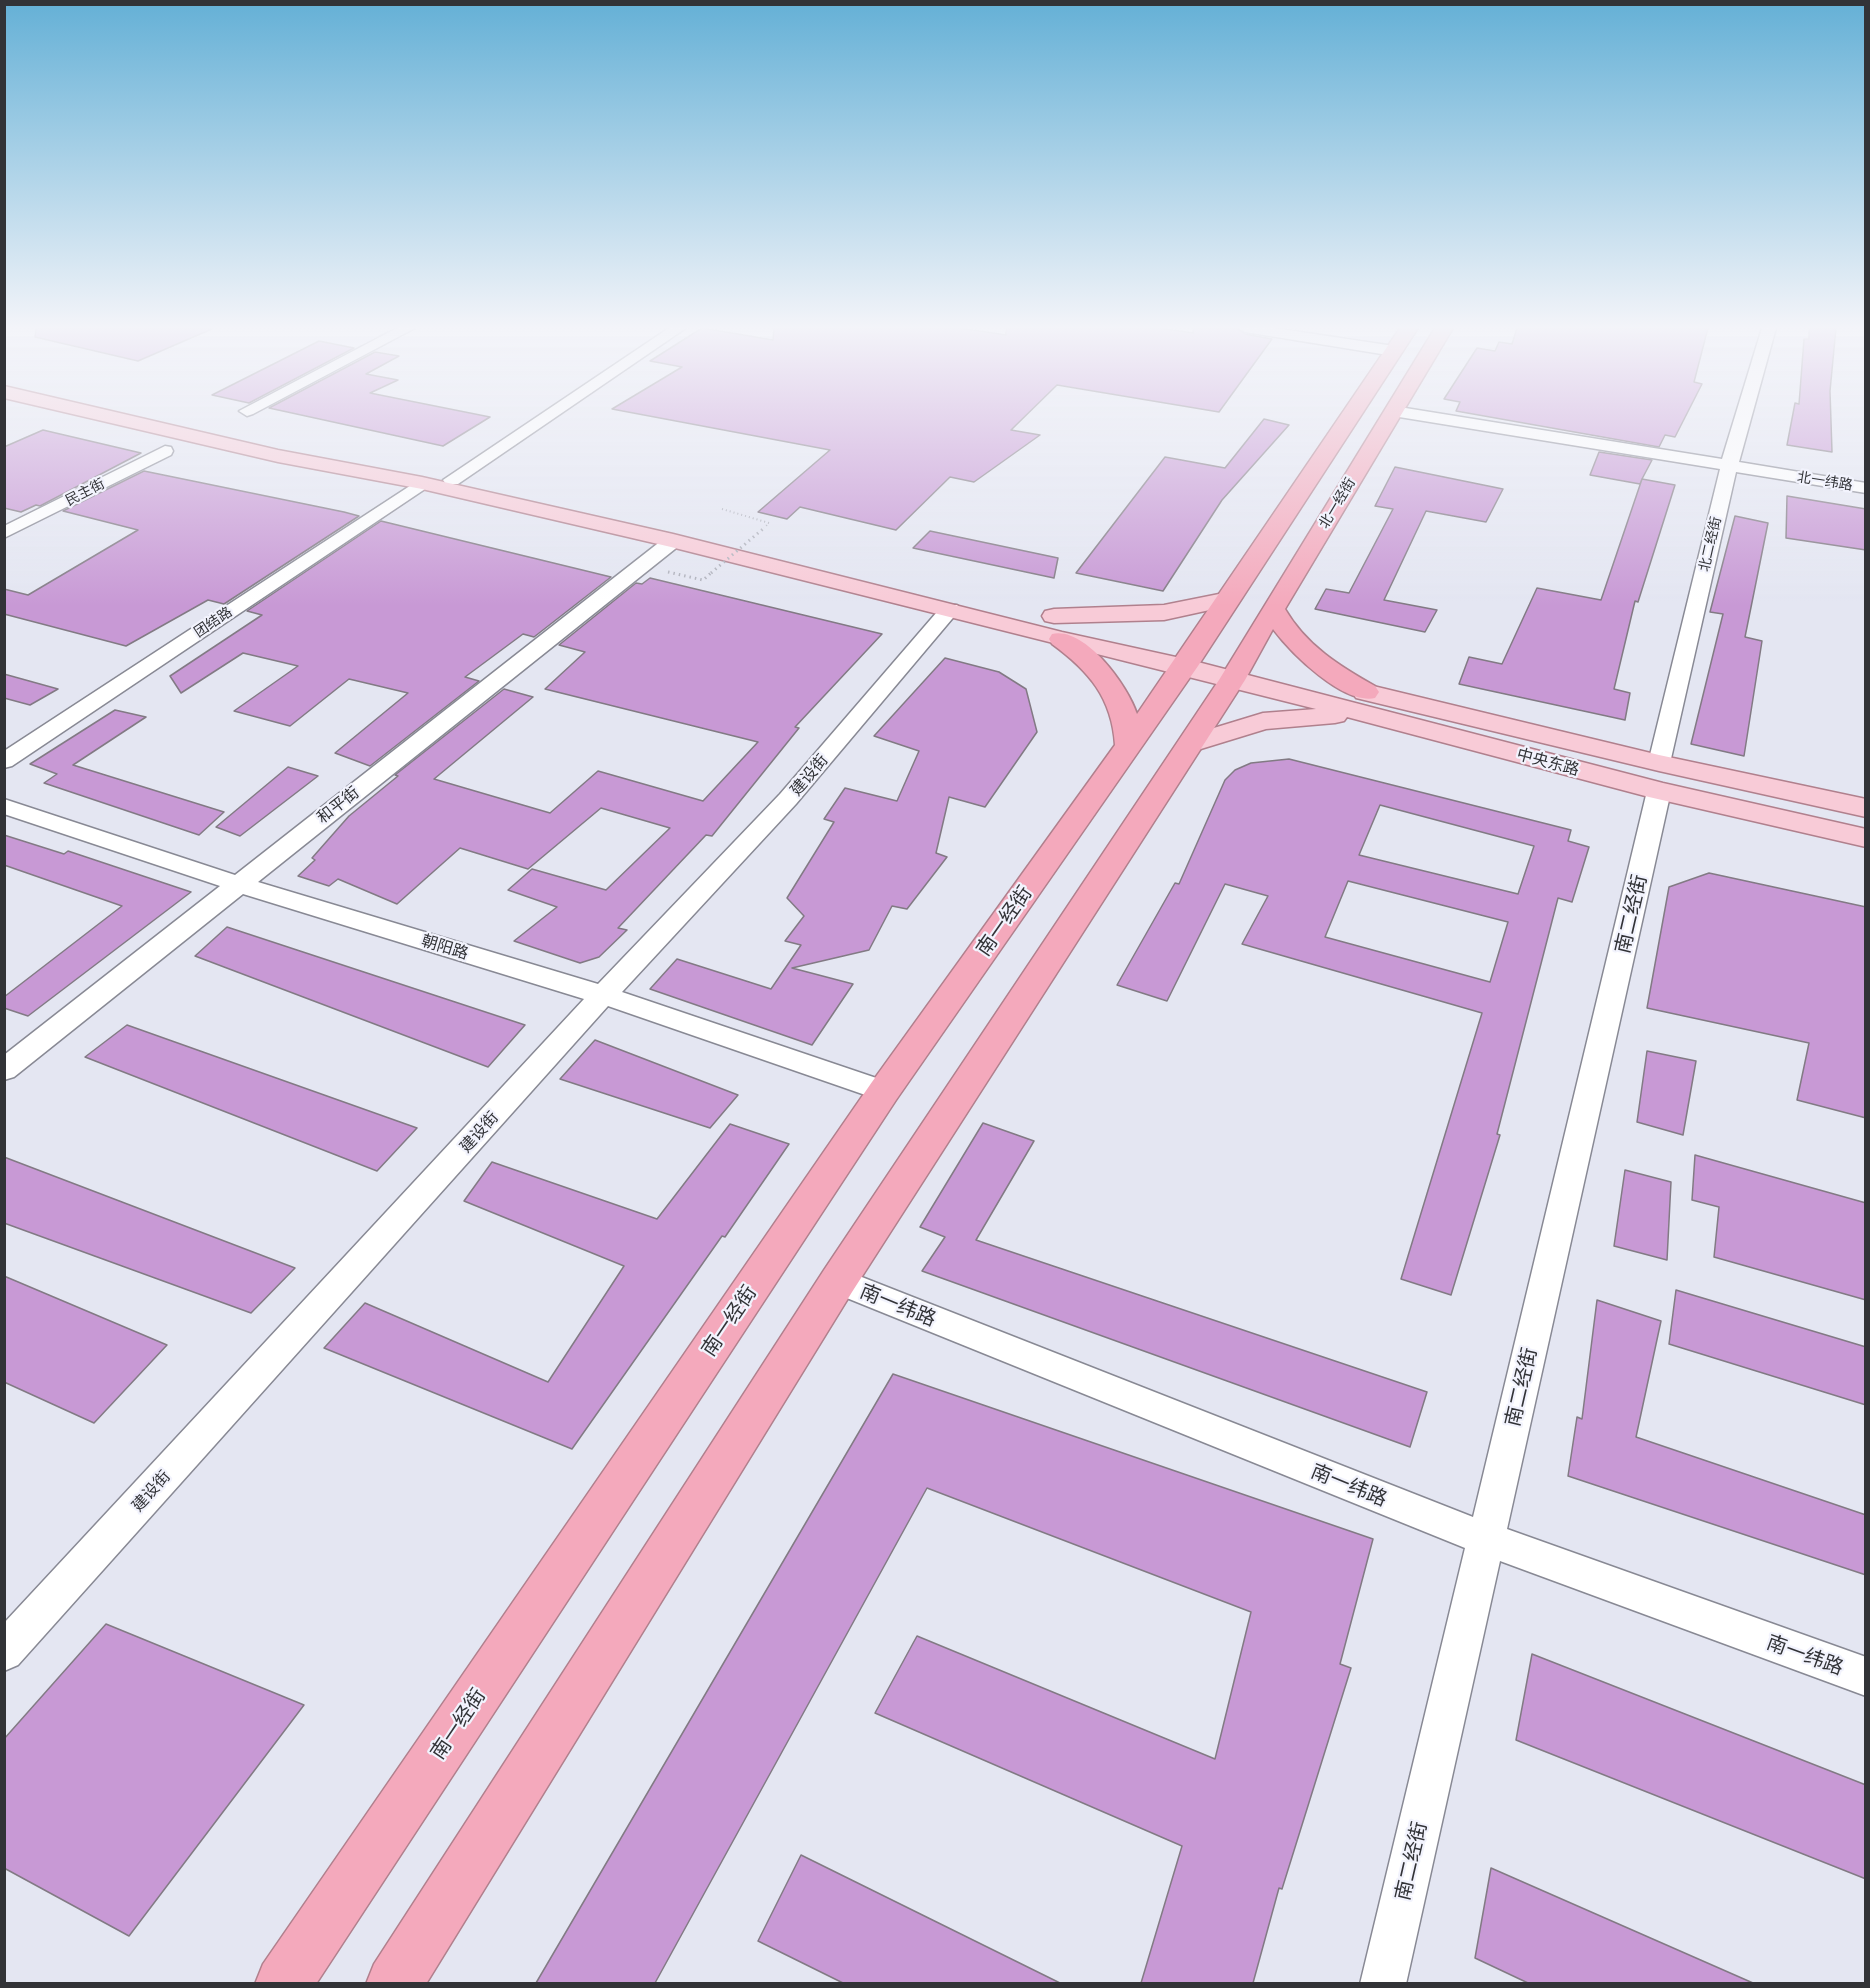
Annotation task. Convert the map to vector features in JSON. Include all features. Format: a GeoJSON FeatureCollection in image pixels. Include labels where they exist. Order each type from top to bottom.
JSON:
{"type":"FeatureCollection","features":[{"type":"Feature","properties":{"kind":"highway"},"geometry":{"type":"LineString","coordinates":[[1191,657],[1348,421]]}},
{"type":"Feature","properties":{"kind":"highway","name":"北一经街"},"geometry":{"type":"LineString","coordinates":[[1237,671],[1387,421]]}},
{"type":"Feature","properties":{"kind":"highway"},"geometry":{"type":"LineString","coordinates":[[1273,609],[1298,647],[1365,703]]}},
{"type":"Feature","properties":{"kind":"highway"},"geometry":{"type":"LineString","coordinates":[[1057,627],[1116,692],[1129,728],[1129,745]]}},
{"type":"Feature","properties":{"kind":"highway","name":"南一经街"},"geometry":{"type":"LineString","coordinates":[[283,1983],[884,1091],[1191,657]]}},
{"type":"Feature","properties":{"kind":"highway"},"geometry":{"type":"LineString","coordinates":[[394,1983],[838,1281],[1237,671]]}},
{"type":"Feature","properties":{"kind":"main road"},"geometry":{"type":"LineString","coordinates":[[127,421],[278,456],[423,483],[950,609],[1057,627],[1201,608],[1229,599]]}},
{"type":"Feature","properties":{"kind":"main road"},"geometry":{"type":"LineString","coordinates":[[195,421],[452,480],[1057,627]]}},
{"type":"Feature","properties":{"kind":"main road","name":"中央东路"},"geometry":{"type":"LineString","coordinates":[[1057,627],[1191,657],[1237,671],[1659,777],[1866,838]]}},
{"type":"Feature","properties":{"kind":"main road"},"geometry":{"type":"LineString","coordinates":[[1191,744],[1263,721],[1365,703]]}},
{"type":"Feature","properties":{"kind":"main road","name":"中央东路"},"geometry":{"type":"LineString","coordinates":[[1659,777],[1866,808]]}},
{"type":"Feature","properties":{"kind":"street"},"geometry":{"type":"LineString","coordinates":[[452,480],[540,421]]}},
{"type":"Feature","properties":{"kind":"street","name":"北一纬路"},"geometry":{"type":"LineString","coordinates":[[1453,421],[1866,488]]}},
{"type":"Feature","properties":{"kind":"street","name":"北二经街"},"geometry":{"type":"LineString","coordinates":[[1659,777],[1729,466],[1742,421]]}},
{"type":"Feature","properties":{"kind":"street","name":"民主街"},"geometry":{"type":"LineString","coordinates":[[4,533],[165,451]]}},
{"type":"Feature","properties":{"kind":"street","name":"团结路"},"geometry":{"type":"LineString","coordinates":[[4,761],[423,483]]}},
{"type":"Feature","properties":{"kind":"street","name":"和平街"},"geometry":{"type":"LineString","coordinates":[[4,1070],[673,541]]}},
{"type":"Feature","properties":{"kind":"street","name":"建设街"},"geometry":{"type":"LineString","coordinates":[[4,1652],[603,995],[788,800],[950,609]]}},
{"type":"Feature","properties":{"kind":"street","name":"南二经街"},"geometry":{"type":"LineString","coordinates":[[1383,1983],[1659,777]]}},
{"type":"Feature","properties":{"kind":"street","name":"朝阳路"},"geometry":{"type":"LineString","coordinates":[[4,806],[238,884],[603,995],[884,1091]]}},
{"type":"Feature","properties":{"kind":"street","name":"南一纬路"},"geometry":{"type":"LineString","coordinates":[[838,1281],[1486,1539],[1866,1677]]}},
{"type":"Feature","properties":{"kind":"path"},"geometry":{"type":"LineString","coordinates":[[641,566],[703,580],[769,523],[722,509]]}},
{"type":"Feature","properties":{"kind":"building"},"geometry":{"type":"Polygon","coordinates":[[[327,421],[484,421],[443,446],[327,421]]]}},
{"type":"Feature","properties":{"kind":"building"},"geometry":{"type":"Polygon","coordinates":[[[675,421],[1020,421],[1011,430],[1040,435],[974,482],[950,477],[896,530],[800,507],[787,519],[758,512],[830,450],[675,421]]]}},
{"type":"Feature","properties":{"kind":"building"},"geometry":{"type":"Polygon","coordinates":[[[1263,421],[1289,425],[1222,500],[1163,591],[1076,573],[1165,457],[1225,468],[1263,421]]]}},
{"type":"Feature","properties":{"kind":"building"},"geometry":{"type":"Polygon","coordinates":[[[1511,421],[1683,421],[1675,437],[1665,435],[1659,447],[1511,421]]]}},
{"type":"Feature","properties":{"kind":"building"},"geometry":{"type":"Polygon","coordinates":[[[1792,421],[1831,421],[1832,452],[1787,445],[1792,421]]]}},
{"type":"Feature","properties":{"kind":"building"},"geometry":{"type":"Polygon","coordinates":[[[43,430],[141,453],[40,506],[36,505],[21,512],[4,508],[4,447],[43,430]]]}},
{"type":"Feature","properties":{"kind":"building"},"geometry":{"type":"Polygon","coordinates":[[[1599,452],[1652,460],[1640,484],[1590,475],[1599,452]]]}},
{"type":"Feature","properties":{"kind":"building"},"geometry":{"type":"Polygon","coordinates":[[[1395,467],[1503,489],[1486,522],[1426,511],[1384,600],[1437,610],[1425,632],[1315,609],[1326,589],[1349,593],[1393,509],[1375,506],[1395,467]]]}},
{"type":"Feature","properties":{"kind":"building"},"geometry":{"type":"Polygon","coordinates":[[[144,471],[359,516],[224,604],[208,600],[126,646],[4,614],[4,589],[28,595],[138,530],[63,511],[144,471]]]}},
{"type":"Feature","properties":{"kind":"building"},"geometry":{"type":"Polygon","coordinates":[[[1642,479],[1675,485],[1638,602],[1635,601],[1614,689],[1630,693],[1625,720],[1459,684],[1469,657],[1502,664],[1537,588],[1601,600],[1642,479]]]}},
{"type":"Feature","properties":{"kind":"building"},"geometry":{"type":"Polygon","coordinates":[[[1787,496],[1866,509],[1866,550],[1786,538],[1787,496]]]}},
{"type":"Feature","properties":{"kind":"building"},"geometry":{"type":"Polygon","coordinates":[[[1735,516],[1768,523],[1745,637],[1762,641],[1744,756],[1691,744],[1723,614],[1710,612],[1735,516]]]}},
{"type":"Feature","properties":{"kind":"building"},"geometry":{"type":"Polygon","coordinates":[[[381,521],[611,577],[534,637],[523,634],[465,677],[479,681],[370,766],[335,753],[408,693],[349,679],[290,726],[234,711],[298,666],[243,653],[181,693],[170,676],[262,615],[247,611],[381,521]]]}},
{"type":"Feature","properties":{"kind":"building"},"geometry":{"type":"Polygon","coordinates":[[[930,531],[1058,558],[1054,578],[913,548],[930,531]]]}},
{"type":"Feature","properties":{"kind":"building"},"geometry":{"type":"Polygon","coordinates":[[[650,578],[882,634],[795,727],[799,728],[712,836],[706,835],[618,928],[627,930],[599,957],[580,963],[514,941],[557,907],[508,890],[532,869],[606,890],[670,828],[601,808],[528,869],[460,848],[397,904],[338,879],[329,886],[298,876],[315,860],[312,858],[349,816],[398,776],[395,775],[504,689],[533,697],[434,779],[550,813],[598,771],[703,801],[758,742],[545,689],[585,652],[559,645],[636,583],[642,584],[650,578]]]}},
{"type":"Feature","properties":{"kind":"building"},"geometry":{"type":"Polygon","coordinates":[[[945,658],[999,672],[1026,689],[1037,732],[985,807],[949,797],[936,853],[947,857],[907,909],[892,906],[869,950],[792,968],[853,984],[812,1045],[650,989],[677,959],[771,989],[801,945],[785,941],[804,916],[787,898],[834,822],[824,819],[845,788],[897,801],[919,751],[874,736],[945,658]]]}},
{"type":"Feature","properties":{"kind":"building"},"geometry":{"type":"Polygon","coordinates":[[[4,674],[58,689],[30,705],[4,698],[4,674]]]}},
{"type":"Feature","properties":{"kind":"building"},"geometry":{"type":"Polygon","coordinates":[[[115,710],[146,717],[73,765],[224,812],[199,835],[44,783],[57,774],[30,764],[115,710]]]}},
{"type":"Feature","properties":{"kind":"building"},"geometry":{"type":"Polygon","coordinates":[[[1289,759],[1571,830],[1568,841],[1589,847],[1572,902],[1558,898],[1497,1134],[1500,1135],[1451,1295],[1401,1279],[1482,1013],[1242,944],[1268,896],[1225,884],[1167,1001],[1117,985],[1175,883],[1179,884],[1225,780],[1235,770],[1251,763],[1289,759]],[[1380,805],[1359,855],[1518,894],[1534,846],[1380,805]],[[1348,881],[1325,937],[1490,982],[1508,922],[1348,881]]]}},
{"type":"Feature","properties":{"kind":"building"},"geometry":{"type":"Polygon","coordinates":[[[288,767],[318,776],[240,836],[216,827],[288,767]]]}},
{"type":"Feature","properties":{"kind":"building"},"geometry":{"type":"Polygon","coordinates":[[[4,835],[64,854],[68,851],[191,892],[28,1016],[4,1008],[4,997],[122,906],[4,865],[4,835]]]}},
{"type":"Feature","properties":{"kind":"building"},"geometry":{"type":"Polygon","coordinates":[[[1709,873],[1866,907],[1866,1118],[1797,1100],[1809,1043],[1647,1008],[1669,887],[1709,873]]]}},
{"type":"Feature","properties":{"kind":"building"},"geometry":{"type":"Polygon","coordinates":[[[227,927],[525,1025],[488,1067],[195,956],[227,927]]]}},
{"type":"Feature","properties":{"kind":"building"},"geometry":{"type":"Polygon","coordinates":[[[127,1025],[417,1128],[377,1171],[85,1057],[127,1025]]]}},
{"type":"Feature","properties":{"kind":"building"},"geometry":{"type":"Polygon","coordinates":[[[595,1040],[738,1095],[710,1128],[560,1079],[595,1040]]]}},
{"type":"Feature","properties":{"kind":"building"},"geometry":{"type":"Polygon","coordinates":[[[1647,1051],[1696,1061],[1683,1135],[1637,1122],[1647,1051]]]}},
{"type":"Feature","properties":{"kind":"building"},"geometry":{"type":"Polygon","coordinates":[[[983,1123],[1034,1141],[976,1240],[1427,1392],[1410,1447],[922,1271],[945,1237],[920,1227],[983,1123]]]}},
{"type":"Feature","properties":{"kind":"building"},"geometry":{"type":"Polygon","coordinates":[[[730,1124],[789,1144],[572,1449],[324,1348],[365,1303],[548,1382],[624,1266],[464,1201],[492,1162],[657,1219],[730,1124]]]}},
{"type":"Feature","properties":{"kind":"building"},"geometry":{"type":"Polygon","coordinates":[[[1695,1155],[1866,1203],[1866,1300],[1714,1257],[1719,1207],[1692,1200],[1695,1155]]]}},
{"type":"Feature","properties":{"kind":"building"},"geometry":{"type":"Polygon","coordinates":[[[4,1157],[295,1268],[251,1313],[4,1223],[4,1157]]]}},
{"type":"Feature","properties":{"kind":"building"},"geometry":{"type":"Polygon","coordinates":[[[1625,1170],[1671,1182],[1667,1260],[1614,1246],[1625,1170]]]}},
{"type":"Feature","properties":{"kind":"building"},"geometry":{"type":"Polygon","coordinates":[[[4,1276],[167,1345],[94,1423],[4,1382],[4,1276]]]}},
{"type":"Feature","properties":{"kind":"building"},"geometry":{"type":"Polygon","coordinates":[[[1676,1290],[1866,1347],[1866,1405],[1669,1344],[1676,1290]]]}},
{"type":"Feature","properties":{"kind":"building"},"geometry":{"type":"Polygon","coordinates":[[[1597,1300],[1661,1321],[1636,1437],[1866,1515],[1866,1575],[1568,1476],[1577,1417],[1582,1419],[1597,1300]]]}},
{"type":"Feature","properties":{"kind":"building"},"geometry":{"type":"Polygon","coordinates":[[[893,1374],[1373,1539],[1340,1664],[1351,1668],[1282,1889],[1279,1888],[1253,1983],[1141,1983],[1182,1846],[875,1713],[917,1636],[1215,1759],[1251,1612],[927,1488],[655,1983],[536,1983],[893,1374]]]}},
{"type":"Feature","properties":{"kind":"building"},"geometry":{"type":"Polygon","coordinates":[[[106,1624],[304,1705],[129,1936],[4,1868],[4,1739],[106,1624]]]}},
{"type":"Feature","properties":{"kind":"building"},"geometry":{"type":"Polygon","coordinates":[[[1532,1654],[1866,1785],[1866,1879],[1516,1740],[1532,1654]]]}},
{"type":"Feature","properties":{"kind":"building"},"geometry":{"type":"Polygon","coordinates":[[[801,1855],[1060,1983],[843,1983],[758,1941],[801,1855]]]}},
{"type":"Feature","properties":{"kind":"building"},"geometry":{"type":"Polygon","coordinates":[[[1491,1868],[1753,1983],[1528,1983],[1475,1958],[1491,1868]]]}}]}
